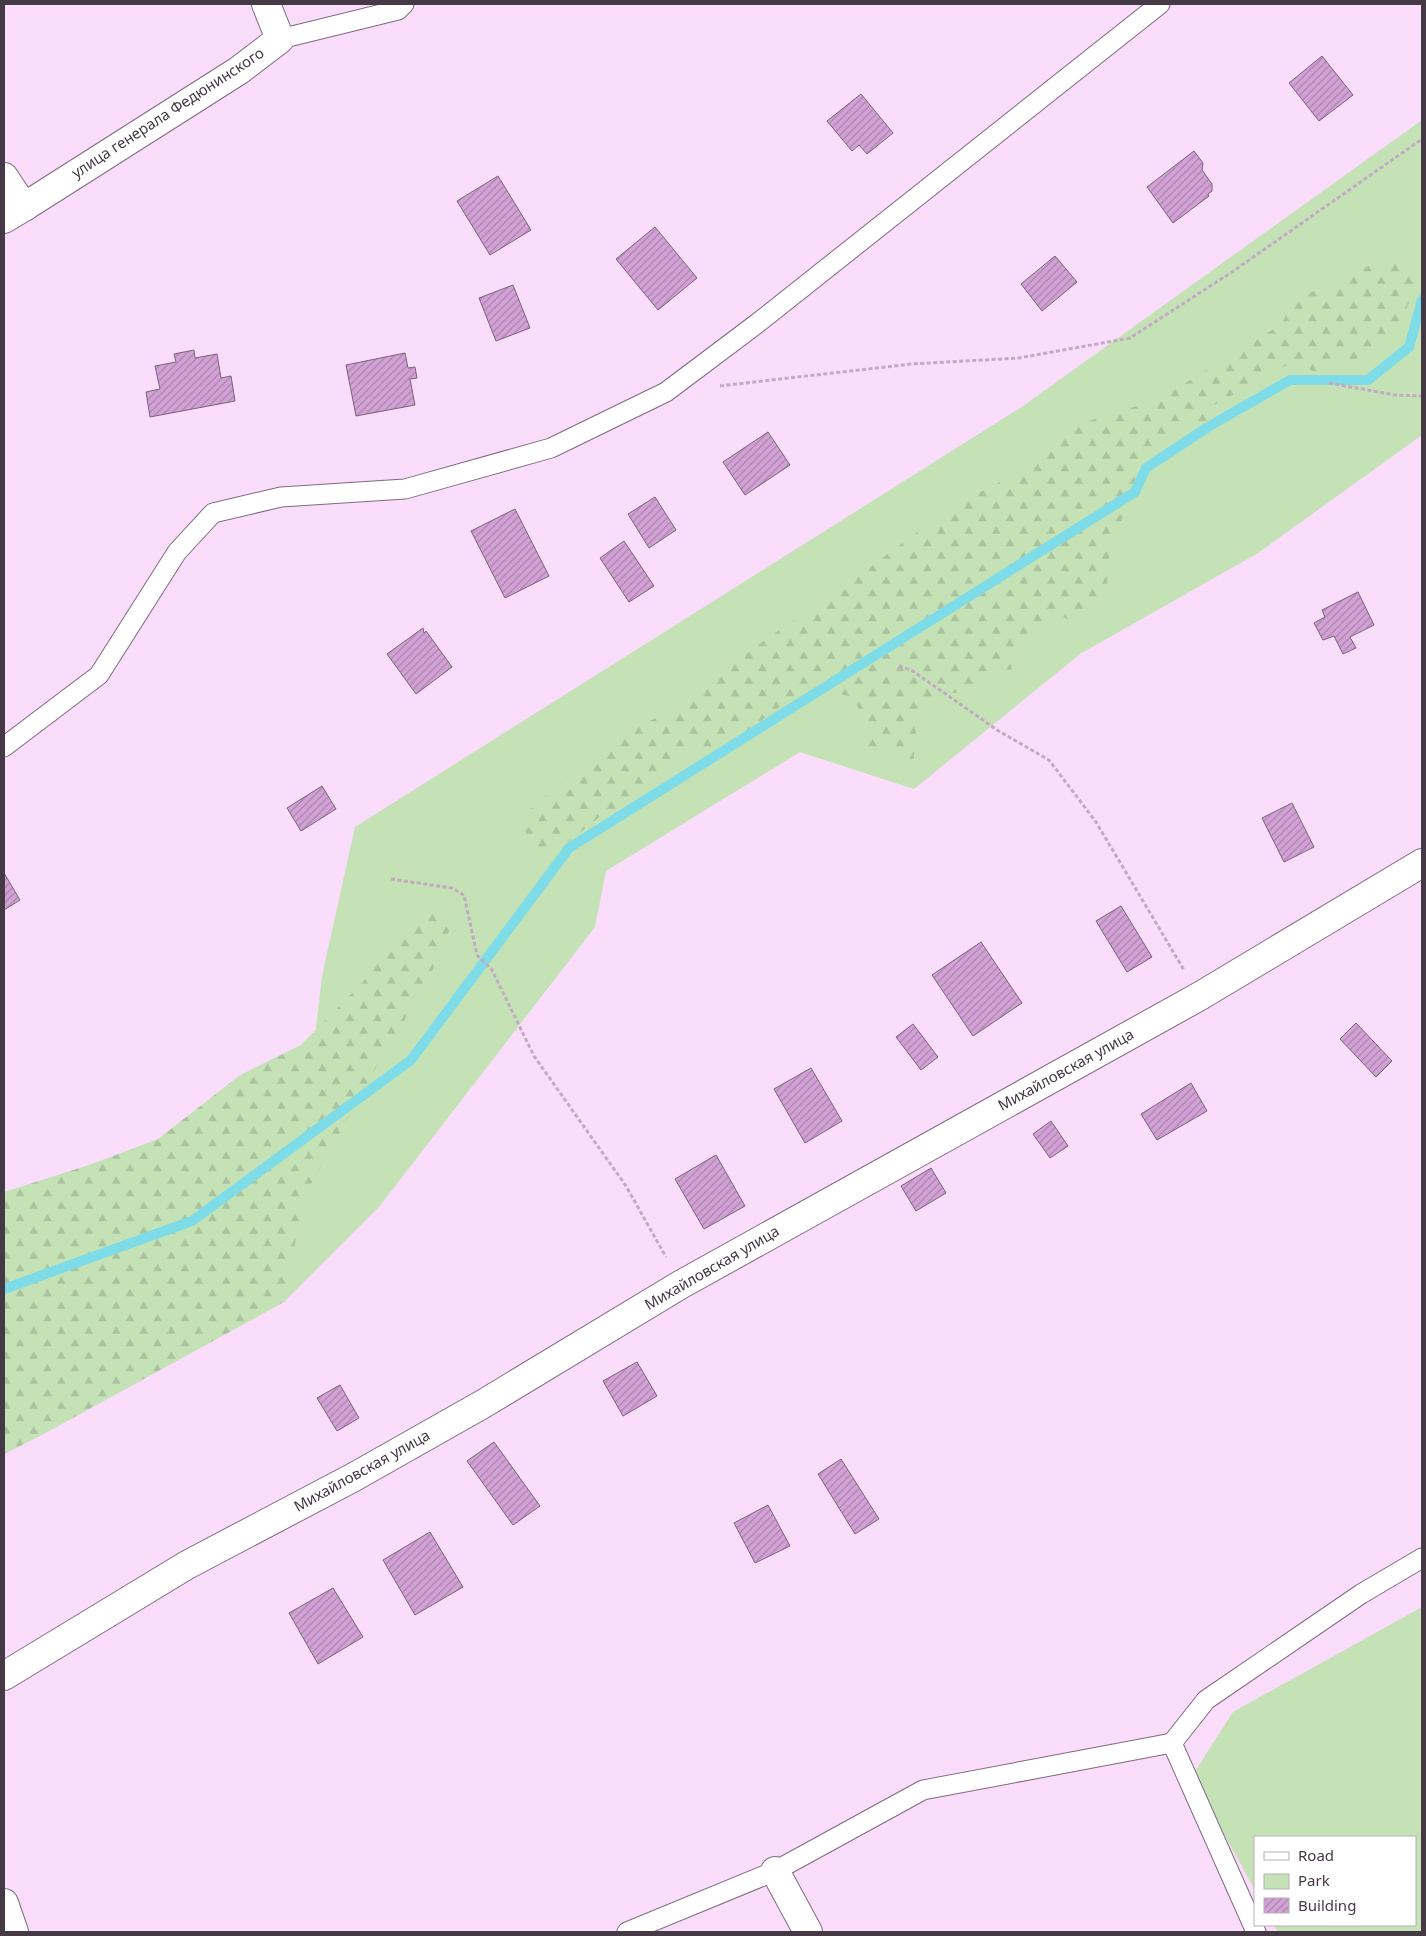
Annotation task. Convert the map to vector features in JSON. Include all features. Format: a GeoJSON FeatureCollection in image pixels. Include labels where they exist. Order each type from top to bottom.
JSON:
{"type":"FeatureCollection","features":[{"type":"Feature","properties":{"kind":"street","name":"улица генерала Федюнинского"},"geometry":{"type":"LineString","coordinates":[[4,177],[14,213],[238,71],[280,39],[266,4]]}},
{"type":"Feature","properties":{"kind":"street","name":"Михайловская улица"},"geometry":{"type":"LineString","coordinates":[[4,1676],[187,1565],[354,1477],[483,1404],[680,1284],[1200,996],[1422,863]]}},
{"type":"Feature","properties":{"kind":"street"},"geometry":{"type":"LineString","coordinates":[[775,1871],[808,1932]]}},
{"type":"Feature","properties":{"kind":"street"},"geometry":{"type":"LineString","coordinates":[[4,1903],[14,1932]]}},
{"type":"Feature","properties":{"kind":"lane"},"geometry":{"type":"LineString","coordinates":[[280,39],[398,10],[404,4]]}},
{"type":"Feature","properties":{"kind":"lane"},"geometry":{"type":"LineString","coordinates":[[4,747],[98,675],[177,552],[213,513],[281,497],[405,489],[551,448],[666,392],[760,322],[1160,4]]}},
{"type":"Feature","properties":{"kind":"lane"},"geometry":{"type":"LineString","coordinates":[[627,1932],[775,1871],[923,1790],[1172,1744],[1206,1700],[1361,1594],[1422,1558]]}},
{"type":"Feature","properties":{"kind":"lane"},"geometry":{"type":"LineString","coordinates":[[1172,1744],[1256,1932]]}},
{"type":"Feature","properties":{"kind":"path"},"geometry":{"type":"LineString","coordinates":[[713,386],[911,364],[1019,358],[1130,338],[1232,272],[1422,139]]}},
{"type":"Feature","properties":{"kind":"path"},"geometry":{"type":"LineString","coordinates":[[1329,383],[1394,395],[1422,396]]}},
{"type":"Feature","properties":{"kind":"path"},"geometry":{"type":"LineString","coordinates":[[899,666],[913,671],[996,730],[1049,760],[1096,822],[1150,916],[1200,996]]}},
{"type":"Feature","properties":{"kind":"path"},"geometry":{"type":"LineString","coordinates":[[391,879],[452,888],[464,895],[476,955],[492,970],[534,1056],[626,1186],[680,1284]]}},
{"type":"Feature","properties":{"kind":"green space"},"geometry":{"type":"Polygon","coordinates":[[[1422,120],[1422,435],[1258,553],[1080,654],[914,789],[800,752],[606,871],[595,927],[379,1207],[284,1302],[322,976],[355,827],[1023,406],[1422,120]]]}},
{"type":"Feature","properties":{"kind":"green space"},"geometry":{"type":"Polygon","coordinates":[[[1393,255],[1418,276],[1414,291],[1396,332],[1378,336],[1365,356],[1347,367],[1327,358],[1315,372],[1293,362],[1205,410],[1208,427],[1183,424],[1146,468],[1126,507],[1108,561],[1107,589],[1096,610],[1074,623],[1058,614],[1018,643],[1011,670],[995,668],[974,693],[943,693],[917,716],[913,767],[887,746],[861,754],[868,734],[854,697],[813,689],[778,708],[756,725],[728,756],[693,747],[677,765],[657,780],[636,816],[608,810],[560,849],[536,854],[519,819],[599,749],[670,710],[743,655],[846,585],[950,508],[1021,471],[1073,426],[1159,399],[1282,324],[1292,301],[1393,255]]]}},
{"type":"Feature","properties":{"kind":"green space"},"geometry":{"type":"Polygon","coordinates":[[[431,910],[451,926],[427,983],[381,1058],[304,1197],[284,1302],[4,1454],[4,1192],[89,1165],[158,1139],[240,1075],[301,1045],[363,982],[388,941],[431,910]]]}},
{"type":"Feature","properties":{"kind":"green space"},"geometry":{"type":"Polygon","coordinates":[[[1422,1607],[1422,1932],[1278,1932],[1275,1926],[1416,1926],[1416,1836],[1254,1836],[1254,1888],[1192,1776],[1233,1712],[1422,1607]]]}},
{"type":"Feature","properties":{"kind":"building"},"geometry":{"type":"Polygon","coordinates":[[[1322,56],[1353,95],[1319,121],[1289,83],[1322,56]]]}},
{"type":"Feature","properties":{"kind":"building"},"geometry":{"type":"Polygon","coordinates":[[[861,94],[893,133],[867,154],[859,145],[852,151],[827,121],[861,94]]]}},
{"type":"Feature","properties":{"kind":"building"},"geometry":{"type":"Polygon","coordinates":[[[1194,151],[1203,163],[1202,170],[1212,184],[1212,191],[1208,194],[1209,196],[1173,223],[1147,187],[1194,151]]]}},
{"type":"Feature","properties":{"kind":"building"},"geometry":{"type":"Polygon","coordinates":[[[498,176],[531,230],[490,255],[457,201],[498,176]]]}},
{"type":"Feature","properties":{"kind":"building"},"geometry":{"type":"Polygon","coordinates":[[[655,227],[697,278],[658,310],[616,259],[655,227]]]}},
{"type":"Feature","properties":{"kind":"building"},"geometry":{"type":"Polygon","coordinates":[[[1055,256],[1077,282],[1042,311],[1021,284],[1055,256]]]}},
{"type":"Feature","properties":{"kind":"building"},"geometry":{"type":"Polygon","coordinates":[[[513,285],[530,328],[496,341],[479,298],[513,285]]]}},
{"type":"Feature","properties":{"kind":"building"},"geometry":{"type":"Polygon","coordinates":[[[194,350],[195,358],[217,354],[221,378],[231,376],[235,401],[150,417],[146,392],[160,389],[155,366],[176,362],[174,354],[194,350]]]}},
{"type":"Feature","properties":{"kind":"building"},"geometry":{"type":"Polygon","coordinates":[[[405,353],[408,368],[415,367],[417,378],[410,379],[415,405],[356,416],[346,365],[405,353]]]}},
{"type":"Feature","properties":{"kind":"building"},"geometry":{"type":"Polygon","coordinates":[[[768,432],[790,465],[745,495],[723,462],[768,432]]]}},
{"type":"Feature","properties":{"kind":"building"},"geometry":{"type":"Polygon","coordinates":[[[655,497],[676,530],[649,548],[628,514],[655,497]]]}},
{"type":"Feature","properties":{"kind":"building"},"geometry":{"type":"Polygon","coordinates":[[[515,509],[549,576],[505,598],[471,531],[515,509]]]}},
{"type":"Feature","properties":{"kind":"building"},"geometry":{"type":"Polygon","coordinates":[[[624,541],[654,586],[629,602],[600,558],[624,541]]]}},
{"type":"Feature","properties":{"kind":"building"},"geometry":{"type":"Polygon","coordinates":[[[1358,592],[1374,625],[1350,637],[1356,648],[1343,654],[1334,636],[1323,640],[1314,623],[1325,617],[1322,610],[1358,592]]]}},
{"type":"Feature","properties":{"kind":"building"},"geometry":{"type":"Polygon","coordinates":[[[423,628],[424,633],[426,631],[452,667],[416,694],[387,654],[423,628]]]}},
{"type":"Feature","properties":{"kind":"building"},"geometry":{"type":"Polygon","coordinates":[[[322,786],[336,809],[301,831],[287,808],[322,786]]]}},
{"type":"Feature","properties":{"kind":"building"},"geometry":{"type":"Polygon","coordinates":[[[1292,803],[1314,847],[1284,862],[1262,818],[1292,803]]]}},
{"type":"Feature","properties":{"kind":"building"},"geometry":{"type":"Polygon","coordinates":[[[4,873],[20,900],[4,910],[4,873]]]}},
{"type":"Feature","properties":{"kind":"building"},"geometry":{"type":"Polygon","coordinates":[[[1121,906],[1152,957],[1127,972],[1096,921],[1121,906]]]}},
{"type":"Feature","properties":{"kind":"building"},"geometry":{"type":"Polygon","coordinates":[[[981,942],[1022,1003],[973,1036],[932,975],[981,942]]]}},
{"type":"Feature","properties":{"kind":"building"},"geometry":{"type":"Polygon","coordinates":[[[1356,1023],[1392,1061],[1376,1077],[1340,1039],[1356,1023]]]}},
{"type":"Feature","properties":{"kind":"building"},"geometry":{"type":"Polygon","coordinates":[[[913,1024],[938,1057],[921,1070],[896,1037],[913,1024]]]}},
{"type":"Feature","properties":{"kind":"building"},"geometry":{"type":"Polygon","coordinates":[[[811,1068],[842,1121],[805,1143],[774,1089],[811,1068]]]}},
{"type":"Feature","properties":{"kind":"building"},"geometry":{"type":"Polygon","coordinates":[[[1191,1083],[1207,1111],[1157,1140],[1141,1114],[1191,1083]]]}},
{"type":"Feature","properties":{"kind":"building"},"geometry":{"type":"Polygon","coordinates":[[[1051,1121],[1068,1146],[1050,1158],[1033,1134],[1051,1121]]]}},
{"type":"Feature","properties":{"kind":"building"},"geometry":{"type":"Polygon","coordinates":[[[716,1155],[745,1206],[704,1229],[675,1179],[716,1155]]]}},
{"type":"Feature","properties":{"kind":"building"},"geometry":{"type":"Polygon","coordinates":[[[931,1168],[946,1193],[916,1211],[901,1186],[931,1168]]]}},
{"type":"Feature","properties":{"kind":"building"},"geometry":{"type":"Polygon","coordinates":[[[637,1362],[657,1396],[623,1416],[603,1381],[637,1362]]]}},
{"type":"Feature","properties":{"kind":"building"},"geometry":{"type":"Polygon","coordinates":[[[340,1385],[359,1418],[337,1431],[317,1398],[340,1385]]]}},
{"type":"Feature","properties":{"kind":"building"},"geometry":{"type":"Polygon","coordinates":[[[494,1442],[540,1506],[513,1525],[467,1461],[494,1442]]]}},
{"type":"Feature","properties":{"kind":"building"},"geometry":{"type":"Polygon","coordinates":[[[841,1459],[879,1519],[855,1534],[818,1474],[841,1459]]]}},
{"type":"Feature","properties":{"kind":"building"},"geometry":{"type":"Polygon","coordinates":[[[768,1505],[790,1546],[755,1563],[734,1523],[768,1505]]]}},
{"type":"Feature","properties":{"kind":"building"},"geometry":{"type":"Polygon","coordinates":[[[430,1532],[463,1587],[415,1615],[383,1560],[430,1532]]]}},
{"type":"Feature","properties":{"kind":"building"},"geometry":{"type":"Polygon","coordinates":[[[333,1588],[363,1637],[318,1664],[289,1613],[333,1588]]]}},
{"type":"Feature","properties":{"kind":"waterway"},"geometry":{"type":"LineString","coordinates":[[4,1289],[192,1221],[411,1060],[569,848],[1135,492],[1146,468],[1208,427],[1290,380],[1368,380],[1409,347],[1422,300]]}}]}
